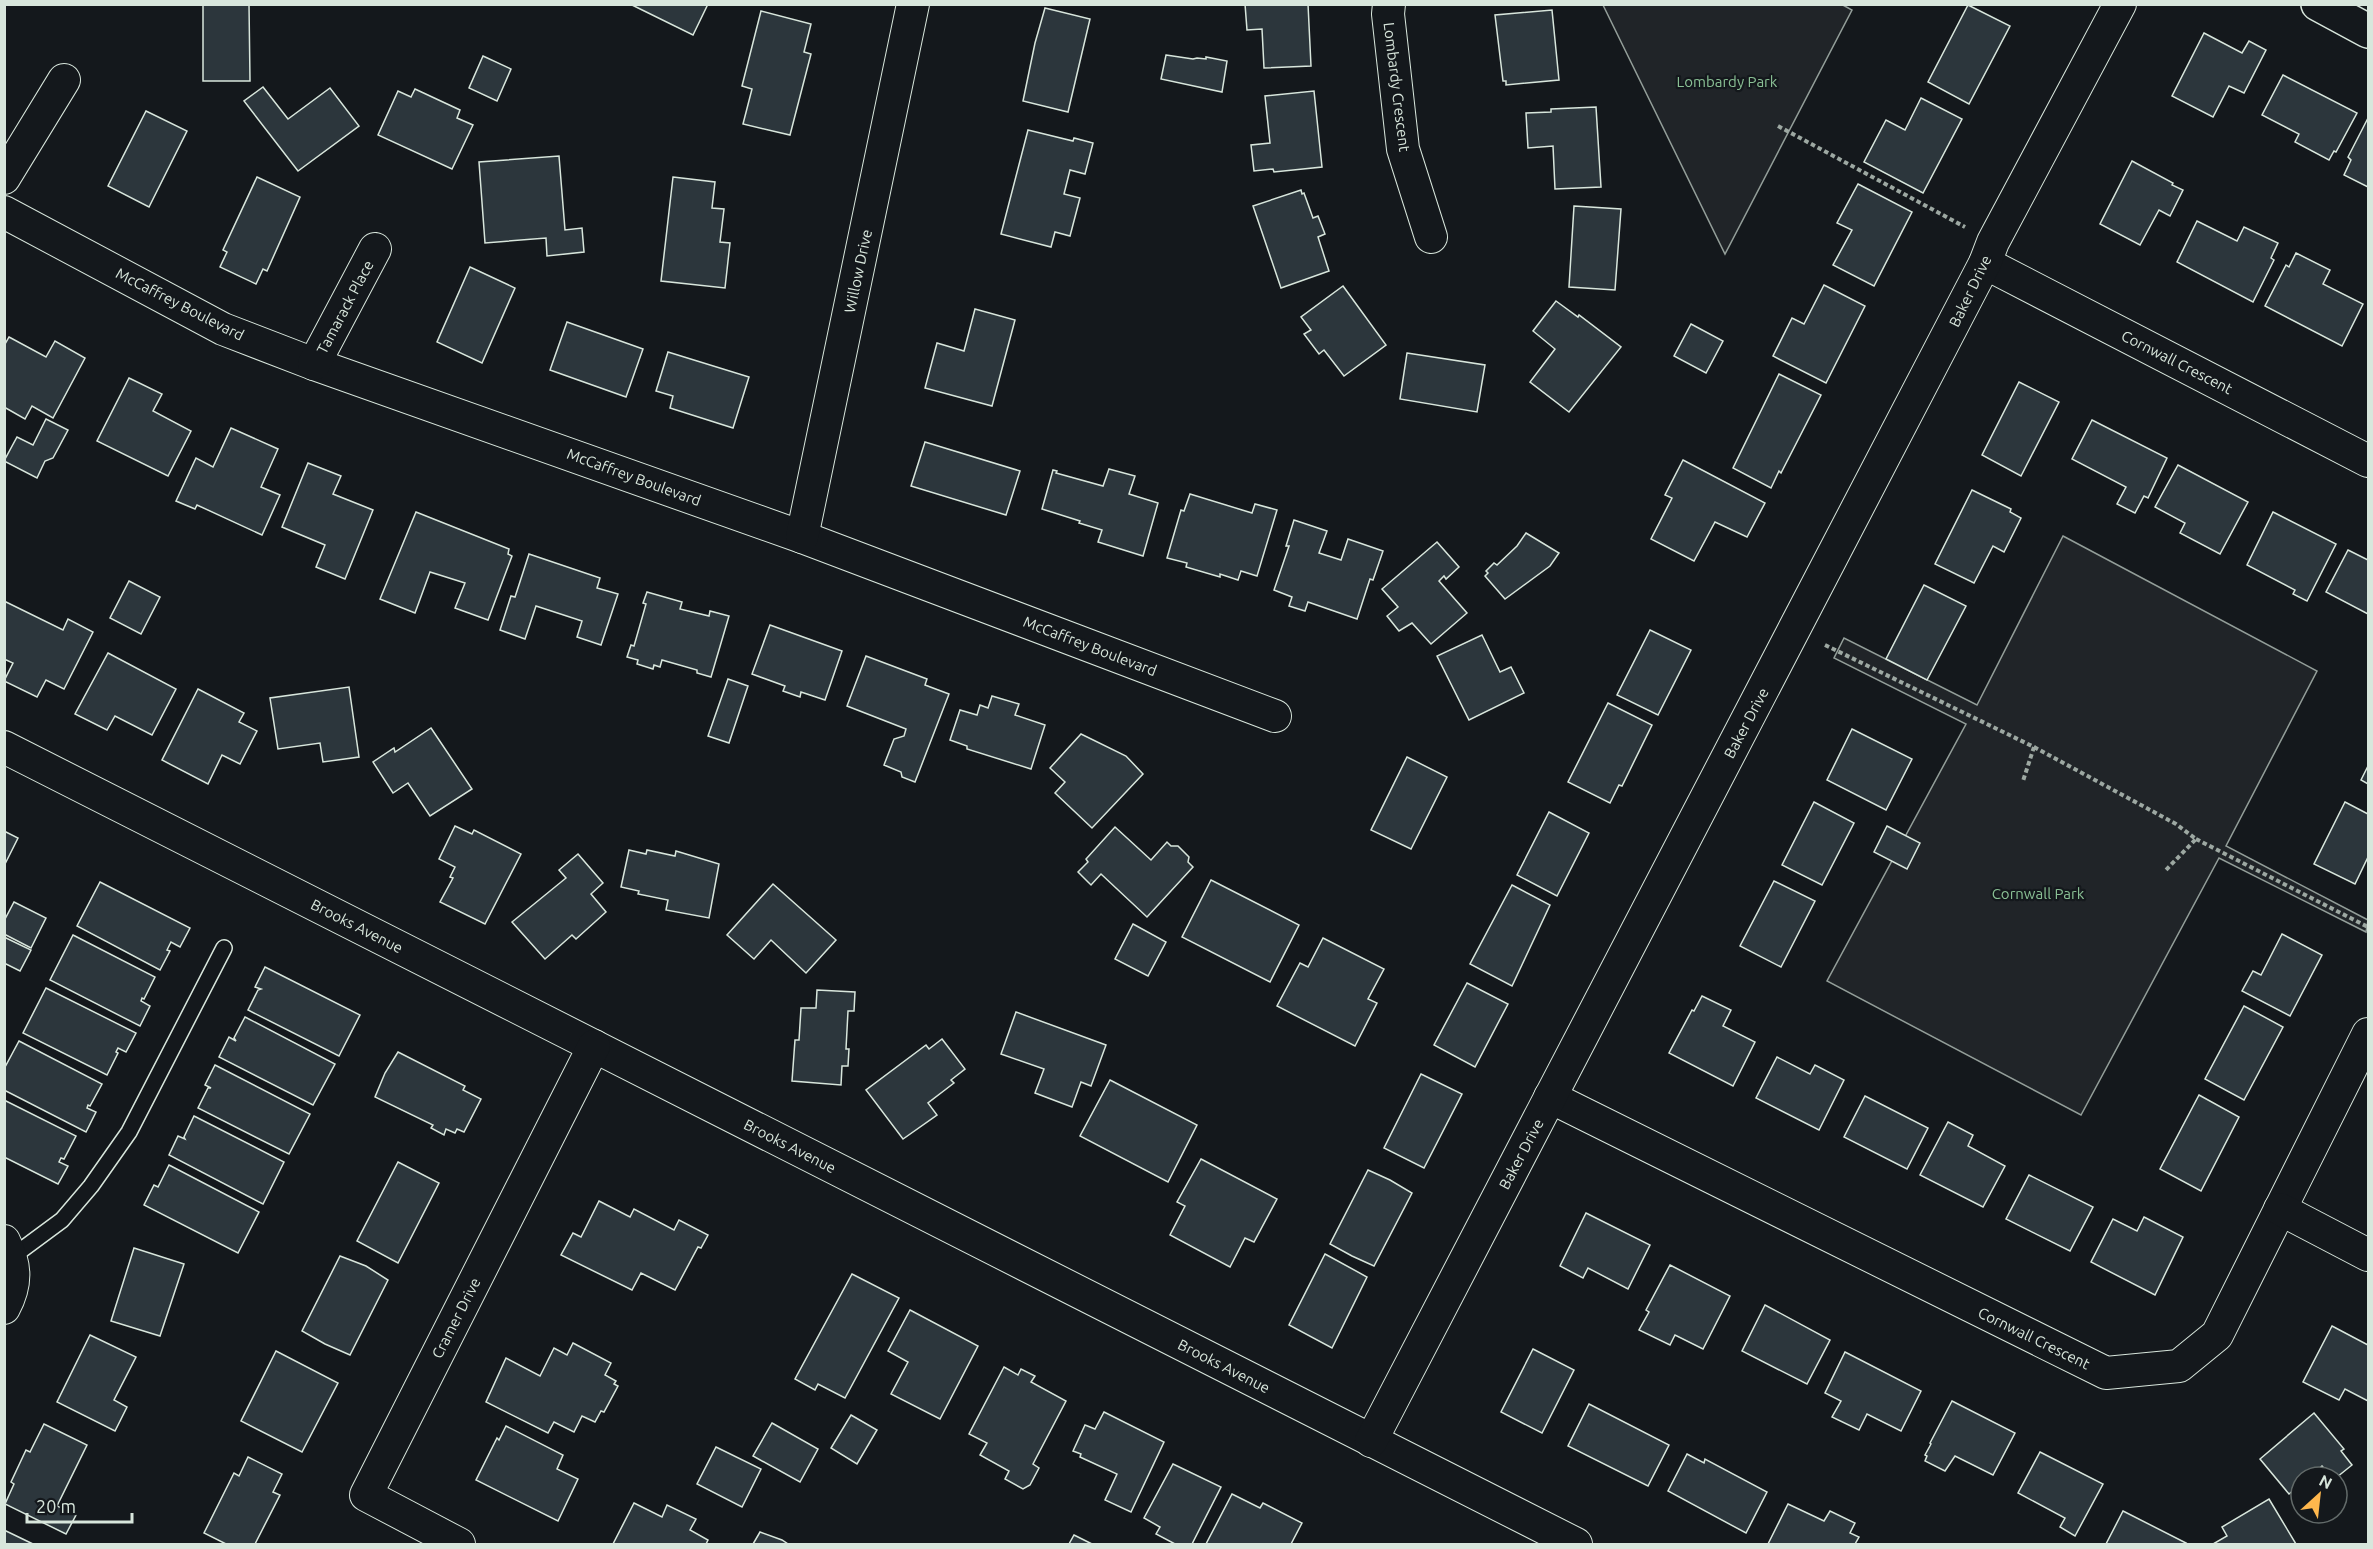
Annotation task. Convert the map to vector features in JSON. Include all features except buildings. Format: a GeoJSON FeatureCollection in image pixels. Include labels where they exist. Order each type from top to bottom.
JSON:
{"type":"FeatureCollection","features":[{"type":"Feature","properties":{"kind":"street","name":"Willow Drive"},"geometry":{"type":"LineString","coordinates":[[802,537],[913,4]]}},
{"type":"Feature","properties":{"kind":"street","name":"Lombardy Crescent"},"geometry":{"type":"LineString","coordinates":[[1389,4],[1388,14],[1403,149],[1431,237]]}},
{"type":"Feature","properties":{"kind":"street","name":"Baker Drive"},"geometry":{"type":"LineString","coordinates":[[1371,1441],[2120,4]]}},
{"type":"Feature","properties":{"kind":"street"},"geometry":{"type":"LineString","coordinates":[[2318,4],[2368,30]]}},
{"type":"Feature","properties":{"kind":"street"},"geometry":{"type":"LineString","coordinates":[[4,178],[64,80]]}},
{"type":"Feature","properties":{"kind":"street","name":"McCaffrey Boulevard"},"geometry":{"type":"LineString","coordinates":[[4,212],[223,329],[314,364],[802,537],[1275,716]]}},
{"type":"Feature","properties":{"kind":"street","name":"Tamarack Place"},"geometry":{"type":"LineString","coordinates":[[314,364],[375,249]]}},
{"type":"Feature","properties":{"kind":"street","name":"Cornwall Crescent"},"geometry":{"type":"LineString","coordinates":[[1989,253],[2368,461]]}},
{"type":"Feature","properties":{"kind":"street","name":"Brooks Avenue"},"geometry":{"type":"LineString","coordinates":[[4,747],[1371,1441],[1532,1535],[1576,1545]]}},
{"type":"Feature","properties":{"kind":"street","name":"Cornwall Crescent"},"geometry":{"type":"LineString","coordinates":[[1551,1097],[2106,1373],[2179,1366],[2217,1335],[2368,1034]]}},
{"type":"Feature","properties":{"kind":"street","name":"Cramer Drive"},"geometry":{"type":"LineString","coordinates":[[459,1545],[366,1495],[594,1046]]}},
{"type":"Feature","properties":{"kind":"street"},"geometry":{"type":"LineString","coordinates":[[2280,1209],[2368,1255]]}},
{"type":"Feature","properties":{"kind":"street"},"geometry":{"type":"LineString","coordinates":[[4,1308],[15,1278],[8,1249]]}},
{"type":"Feature","properties":{"kind":"lane"},"geometry":{"type":"LineString","coordinates":[[8,1249],[62,1220],[91,1186],[129,1132],[224,948]]}},
{"type":"Feature","properties":{"kind":"path"},"geometry":{"type":"LineString","coordinates":[[1778,126],[1989,253]]}},
{"type":"Feature","properties":{"kind":"path"},"geometry":{"type":"LineString","coordinates":[[1794,630],[2034,747],[2176,824],[2196,839],[2368,927]]}},
{"type":"Feature","properties":{"kind":"path"},"geometry":{"type":"LineString","coordinates":[[2022,781],[2034,747]]}},
{"type":"Feature","properties":{"kind":"path"},"geometry":{"type":"LineString","coordinates":[[2164,872],[2196,839]]}},
{"type":"Feature","properties":{"kind":"green space","name":"Lombardy Park"},"geometry":{"type":"Polygon","coordinates":[[[1841,4],[1852,10],[1725,254],[1603,5],[1841,4]]]}},
{"type":"Feature","properties":{"kind":"green space","name":"Cornwall Park"},"geometry":{"type":"Polygon","coordinates":[[[2063,536],[2317,671],[2226,846],[2368,920],[2366,932],[2219,858],[2081,1115],[1827,981],[1966,724],[1834,658],[1844,638],[1977,705],[2063,536]]]}}]}
